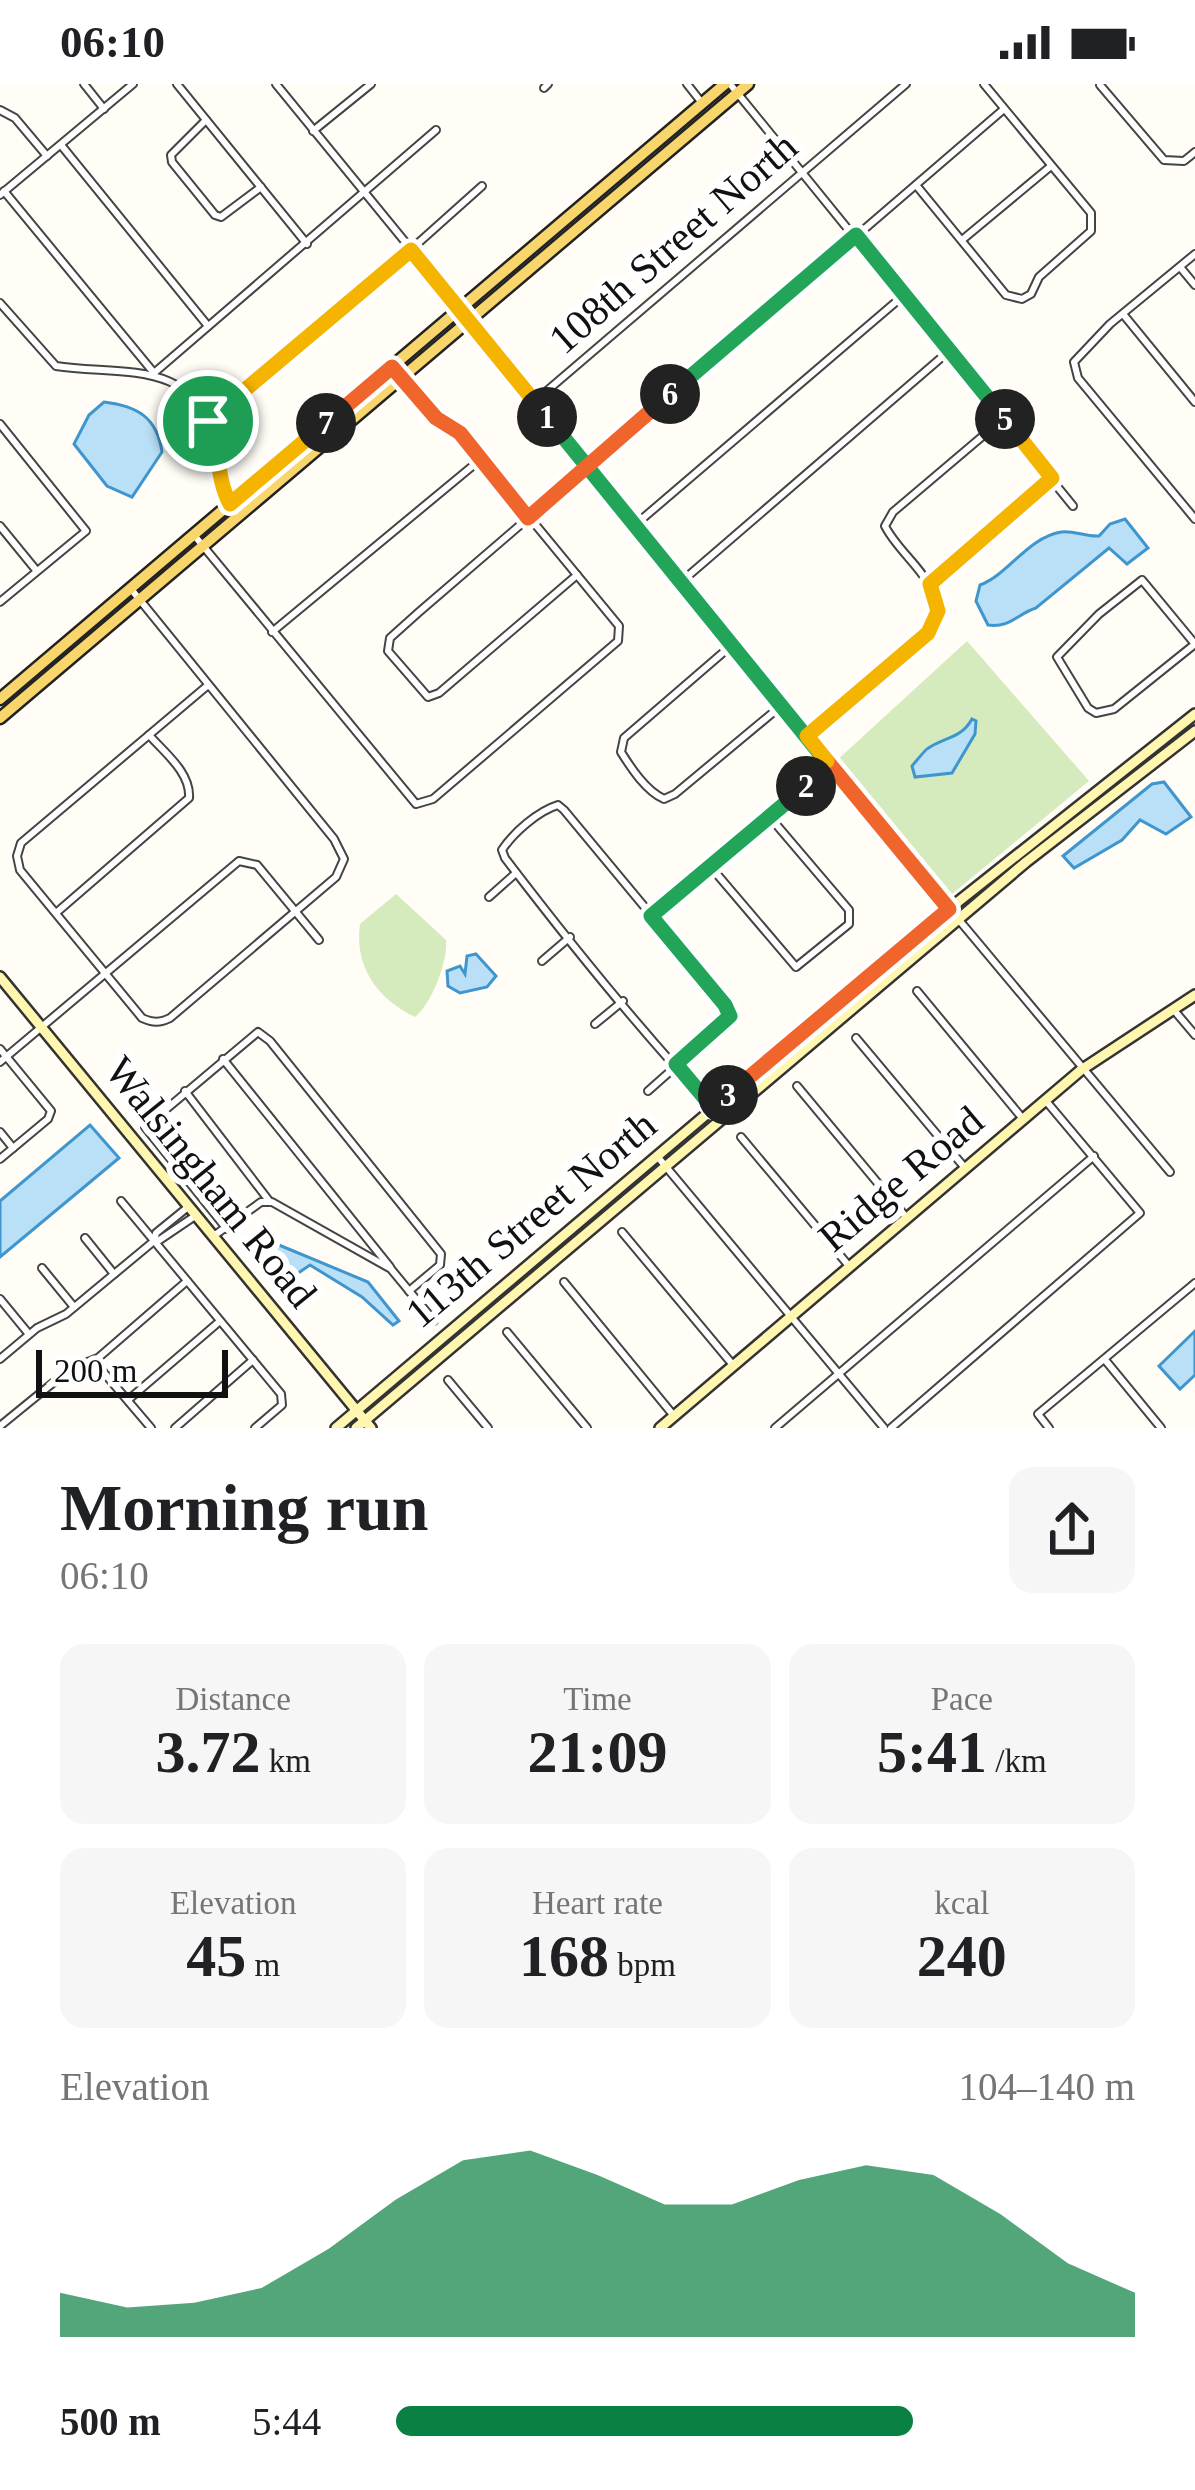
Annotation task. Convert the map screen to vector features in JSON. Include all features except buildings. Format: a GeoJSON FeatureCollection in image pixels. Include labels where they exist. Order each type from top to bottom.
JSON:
{"type":"FeatureCollection","features":[{"type":"Feature","properties":{"kind":"main road"},"geometry":{"type":"LineString","coordinates":[[0,718],[401,377],[702,103],[735,86]]}},
{"type":"Feature","properties":{"kind":"main road"},"geometry":{"type":"LineString","coordinates":[[0,699],[392,367],[464,315],[735,86]]}},
{"type":"Feature","properties":{"kind":"main road"},"geometry":{"type":"LineString","coordinates":[[464,315],[958,920]]}},
{"type":"Feature","properties":{"kind":"main road"},"geometry":{"type":"LineString","coordinates":[[32,671],[42,683]]}},
{"type":"Feature","properties":{"kind":"main road","name":"113th Street North"},"geometry":{"type":"LineString","coordinates":[[362,1422],[713,1108],[949,909],[1195,714]]}},
{"type":"Feature","properties":{"kind":"main road","name":"113th Street North"},"geometry":{"type":"LineString","coordinates":[[362,1422],[1026,862],[1195,731]]}},
{"type":"Feature","properties":{"kind":"main road","name":"Walsingham Road"},"geometry":{"type":"LineString","coordinates":[[0,977],[362,1422]]}},
{"type":"Feature","properties":{"kind":"main road","name":"Ridge Road"},"geometry":{"type":"LineString","coordinates":[[660,1428],[1082,1070],[1195,994]]}},
{"type":"Feature","properties":{"kind":"main road"},"geometry":{"type":"LineString","coordinates":[[336,1428],[362,1422]]}},
{"type":"Feature","properties":{"kind":"street"},"geometry":{"type":"LineString","coordinates":[[84,84],[104,109]]}},
{"type":"Feature","properties":{"kind":"street"},"geometry":{"type":"LineString","coordinates":[[133,84],[2,193],[154,373],[190,398],[208,421],[215,437],[221,488],[230,504]]}},
{"type":"Feature","properties":{"kind":"street"},"geometry":{"type":"LineString","coordinates":[[177,84],[307,244]]}},
{"type":"Feature","properties":{"kind":"street"},"geometry":{"type":"LineString","coordinates":[[276,84],[464,315]]}},
{"type":"Feature","properties":{"kind":"street"},"geometry":{"type":"LineString","coordinates":[[314,131],[371,84]]}},
{"type":"Feature","properties":{"kind":"street"},"geometry":{"type":"LineString","coordinates":[[687,84],[702,103]]}},
{"type":"Feature","properties":{"kind":"street","name":"108th Street North"},"geometry":{"type":"LineString","coordinates":[[535,401],[907,84]]}},
{"type":"Feature","properties":{"kind":"street"},"geometry":{"type":"LineString","coordinates":[[916,185],[1006,295],[1022,298],[1030,294],[1039,277],[1090,231],[1090,213],[984,84]]}},
{"type":"Feature","properties":{"kind":"street"},"geometry":{"type":"LineString","coordinates":[[735,86],[1073,506]]}},
{"type":"Feature","properties":{"kind":"street"},"geometry":{"type":"LineString","coordinates":[[1100,86],[1164,160],[1184,161],[1195,152]]}},
{"type":"Feature","properties":{"kind":"street"},"geometry":{"type":"LineString","coordinates":[[577,575],[439,693],[428,697],[420,692],[388,650],[389,638],[1004,109]]}},
{"type":"Feature","properties":{"kind":"street"},"geometry":{"type":"LineString","coordinates":[[0,110],[15,118],[47,156]]}},
{"type":"Feature","properties":{"kind":"street"},"geometry":{"type":"LineString","coordinates":[[206,120],[170,154],[214,214],[230,213],[261,187]]}},
{"type":"Feature","properties":{"kind":"street"},"geometry":{"type":"LineString","coordinates":[[0,303],[56,366],[154,373],[436,130]]}},
{"type":"Feature","properties":{"kind":"street"},"geometry":{"type":"LineString","coordinates":[[61,145],[208,326]]}},
{"type":"Feature","properties":{"kind":"street"},"geometry":{"type":"LineString","coordinates":[[962,240],[1052,166]]}},
{"type":"Feature","properties":{"kind":"street"},"geometry":{"type":"LineString","coordinates":[[208,421],[482,186]]}},
{"type":"Feature","properties":{"kind":"street"},"geometry":{"type":"LineString","coordinates":[[1195,254],[1081,350],[1074,362],[1078,378],[1195,519]]}},
{"type":"Feature","properties":{"kind":"street"},"geometry":{"type":"LineString","coordinates":[[1180,267],[1195,285]]}},
{"type":"Feature","properties":{"kind":"street"},"geometry":{"type":"LineString","coordinates":[[634,525],[904,295]]}},
{"type":"Feature","properties":{"kind":"street"},"geometry":{"type":"LineString","coordinates":[[1123,314],[1195,402]]}},
{"type":"Feature","properties":{"kind":"street"},"geometry":{"type":"LineString","coordinates":[[681,582],[949,351]]}},
{"type":"Feature","properties":{"kind":"street"},"geometry":{"type":"LineString","coordinates":[[194,535],[420,805],[433,799],[618,640],[619,626],[460,433],[436,418],[392,367]]}},
{"type":"Feature","properties":{"kind":"street"},"geometry":{"type":"LineString","coordinates":[[807,736],[928,633],[938,611],[930,584],[885,526],[893,512],[1004,418]]}},
{"type":"Feature","properties":{"kind":"street"},"geometry":{"type":"LineString","coordinates":[[0,424],[86,530],[0,602]]}},
{"type":"Feature","properties":{"kind":"street"},"geometry":{"type":"LineString","coordinates":[[272,632],[481,459]]}},
{"type":"Feature","properties":{"kind":"street"},"geometry":{"type":"LineString","coordinates":[[930,584],[1052,478]]}},
{"type":"Feature","properties":{"kind":"street"},"geometry":{"type":"LineString","coordinates":[[0,526],[37,571]]}},
{"type":"Feature","properties":{"kind":"street"},"geometry":{"type":"LineString","coordinates":[[1142,580],[1195,644],[1114,709],[1096,713],[1057,657],[1099,614],[1142,580]]}},
{"type":"Feature","properties":{"kind":"street"},"geometry":{"type":"LineString","coordinates":[[130,588],[334,839],[344,859],[336,877],[163,1022],[142,1018],[20,870],[17,856],[21,843],[207,686]]}},
{"type":"Feature","properties":{"kind":"street"},"geometry":{"type":"LineString","coordinates":[[733,644],[621,744],[628,764],[664,799],[782,706]]}},
{"type":"Feature","properties":{"kind":"street"},"geometry":{"type":"LineString","coordinates":[[55,914],[190,798],[190,784],[149,735]]}},
{"type":"Feature","properties":{"kind":"street"},"geometry":{"type":"LineString","coordinates":[[651,916],[830,766]]}},
{"type":"Feature","properties":{"kind":"street"},"geometry":{"type":"LineString","coordinates":[[648,1091],[676,1064],[730,1016],[558,805],[547,808],[502,850],[516,873],[570,937],[623,1001],[676,1064],[713,1108]]}},
{"type":"Feature","properties":{"kind":"street"},"geometry":{"type":"LineString","coordinates":[[710,866],[796,967],[852,918],[770,816]]}},
{"type":"Feature","properties":{"kind":"street"},"geometry":{"type":"LineString","coordinates":[[0,1159],[51,1112],[2,1056],[239,861],[256,865],[320,940]]}},
{"type":"Feature","properties":{"kind":"street"},"geometry":{"type":"LineString","coordinates":[[489,897],[516,873]]}},
{"type":"Feature","properties":{"kind":"street"},"geometry":{"type":"LineString","coordinates":[[958,920],[1170,1172]]}},
{"type":"Feature","properties":{"kind":"street"},"geometry":{"type":"LineString","coordinates":[[542,961],[570,937]]}},
{"type":"Feature","properties":{"kind":"street"},"geometry":{"type":"LineString","coordinates":[[917,991],[1023,1119]]}},
{"type":"Feature","properties":{"kind":"street"},"geometry":{"type":"LineString","coordinates":[[595,1024],[623,1001]]}},
{"type":"Feature","properties":{"kind":"street"},"geometry":{"type":"LineString","coordinates":[[1173,1010],[1195,1035]]}},
{"type":"Feature","properties":{"kind":"street"},"geometry":{"type":"LineString","coordinates":[[226,1229],[145,1127],[254,1033],[266,1035],[442,1258],[409,1291]]}},
{"type":"Feature","properties":{"kind":"street"},"geometry":{"type":"LineString","coordinates":[[856,1038],[965,1168]]}},
{"type":"Feature","properties":{"kind":"street"},"geometry":{"type":"LineString","coordinates":[[223,1059],[434,1321]]}},
{"type":"Feature","properties":{"kind":"street"},"geometry":{"type":"LineString","coordinates":[[797,1086],[907,1217]]}},
{"type":"Feature","properties":{"kind":"street"},"geometry":{"type":"LineString","coordinates":[[184,1091],[270,1202],[391,1269]]}},
{"type":"Feature","properties":{"kind":"street"},"geometry":{"type":"LineString","coordinates":[[657,1156],[888,1428],[1140,1213],[1046,1101]]}},
{"type":"Feature","properties":{"kind":"street"},"geometry":{"type":"LineString","coordinates":[[0,1132],[13,1148]]}},
{"type":"Feature","properties":{"kind":"street"},"geometry":{"type":"LineString","coordinates":[[741,1137],[849,1266]]}},
{"type":"Feature","properties":{"kind":"street"},"geometry":{"type":"LineString","coordinates":[[775,1428],[1094,1156]]}},
{"type":"Feature","properties":{"kind":"street"},"geometry":{"type":"LineString","coordinates":[[121,1201],[281,1394],[282,1405],[255,1428]]}},
{"type":"Feature","properties":{"kind":"street"},"geometry":{"type":"LineString","coordinates":[[212,1237],[261,1202],[270,1202]]}},
{"type":"Feature","properties":{"kind":"street"},"geometry":{"type":"LineString","coordinates":[[0,1359],[74,1307],[154,1241],[156,1233],[191,1211]]}},
{"type":"Feature","properties":{"kind":"street"},"geometry":{"type":"LineString","coordinates":[[622,1232],[733,1365]]}},
{"type":"Feature","properties":{"kind":"street"},"geometry":{"type":"LineString","coordinates":[[85,1238],[114,1274]]}},
{"type":"Feature","properties":{"kind":"street"},"geometry":{"type":"LineString","coordinates":[[42,1268],[74,1307]]}},
{"type":"Feature","properties":{"kind":"street"},"geometry":{"type":"LineString","coordinates":[[0,1426],[70,1369],[94,1360],[188,1281]]}},
{"type":"Feature","properties":{"kind":"street"},"geometry":{"type":"LineString","coordinates":[[564,1282],[674,1416]]}},
{"type":"Feature","properties":{"kind":"street"},"geometry":{"type":"LineString","coordinates":[[1049,1428],[1038,1414],[1195,1283]]}},
{"type":"Feature","properties":{"kind":"street"},"geometry":{"type":"LineString","coordinates":[[0,1299],[29,1335]]}},
{"type":"Feature","properties":{"kind":"street"},"geometry":{"type":"LineString","coordinates":[[128,1400],[220,1321]]}},
{"type":"Feature","properties":{"kind":"street"},"geometry":{"type":"LineString","coordinates":[[507,1331],[587,1428]]}},
{"type":"Feature","properties":{"kind":"street"},"geometry":{"type":"LineString","coordinates":[[94,1360],[152,1428]]}},
{"type":"Feature","properties":{"kind":"street"},"geometry":{"type":"LineString","coordinates":[[175,1428],[253,1360]]}},
{"type":"Feature","properties":{"kind":"street"},"geometry":{"type":"LineString","coordinates":[[1105,1360],[1161,1428]]}},
{"type":"Feature","properties":{"kind":"street"},"geometry":{"type":"LineString","coordinates":[[448,1380],[488,1428]]}},
{"type":"Feature","properties":{"kind":"green space"},"geometry":{"type":"Polygon","coordinates":[[[967,641],[1089,781],[946,899],[834,763],[967,641]],[[970,727],[912,766],[929,777],[948,774],[970,727]]]}},
{"type":"Feature","properties":{"kind":"green space"},"geometry":{"type":"Polygon","coordinates":[[[396,894],[446,940],[438,981],[415,1017],[379,991],[361,954],[360,924],[396,894]]]}},
{"type":"Feature","properties":{"kind":"water"},"geometry":{"type":"Polygon","coordinates":[[[104,402],[144,415],[159,440],[162,452],[132,497],[107,486],[74,444],[89,415],[104,402]]]}},
{"type":"Feature","properties":{"kind":"water"},"geometry":{"type":"Polygon","coordinates":[[[1125,519],[1148,548],[1127,564],[1109,548],[1036,608],[1008,623],[988,625],[976,601],[980,585],[1049,536],[1066,532],[1099,536],[1110,524],[1125,519]]]}},
{"type":"Feature","properties":{"kind":"water"},"geometry":{"type":"Polygon","coordinates":[[[972,719],[975,734],[952,773],[915,777],[912,766],[926,750],[957,734],[972,719]]]}},
{"type":"Feature","properties":{"kind":"water"},"geometry":{"type":"Polygon","coordinates":[[[1164,782],[1191,817],[1166,834],[1140,820],[1122,840],[1074,868],[1063,856],[1152,784],[1164,782]]]}},
{"type":"Feature","properties":{"kind":"water"},"geometry":{"type":"Polygon","coordinates":[[[476,954],[496,976],[487,987],[460,993],[448,986],[447,971],[460,966],[465,974],[467,956],[476,954]]]}},
{"type":"Feature","properties":{"kind":"water"},"geometry":{"type":"Polygon","coordinates":[[[90,1125],[119,1158],[0,1257],[0,1201],[90,1125]]]}},
{"type":"Feature","properties":{"kind":"water"},"geometry":{"type":"Polygon","coordinates":[[[267,1240],[368,1282],[399,1321],[393,1325],[362,1297],[310,1265],[279,1286],[253,1259],[254,1248],[267,1240]]]}},
{"type":"Feature","properties":{"kind":"water"},"geometry":{"type":"Polygon","coordinates":[[[1195,1331],[1195,1375],[1180,1389],[1159,1366],[1195,1331]]]}},
{"type":"Feature","properties":{"kind":"route"},"geometry":{"type":"LineString","coordinates":[[208,421],[215,437],[221,488],[230,504],[392,367],[436,418],[460,433],[528,518],[586,466],[856,235],[1052,478],[930,584],[938,611],[928,633],[807,736],[949,909],[713,1108],[676,1064],[730,1016],[651,916],[830,766],[733,644],[586,466],[411,250],[208,421]]}}]}
